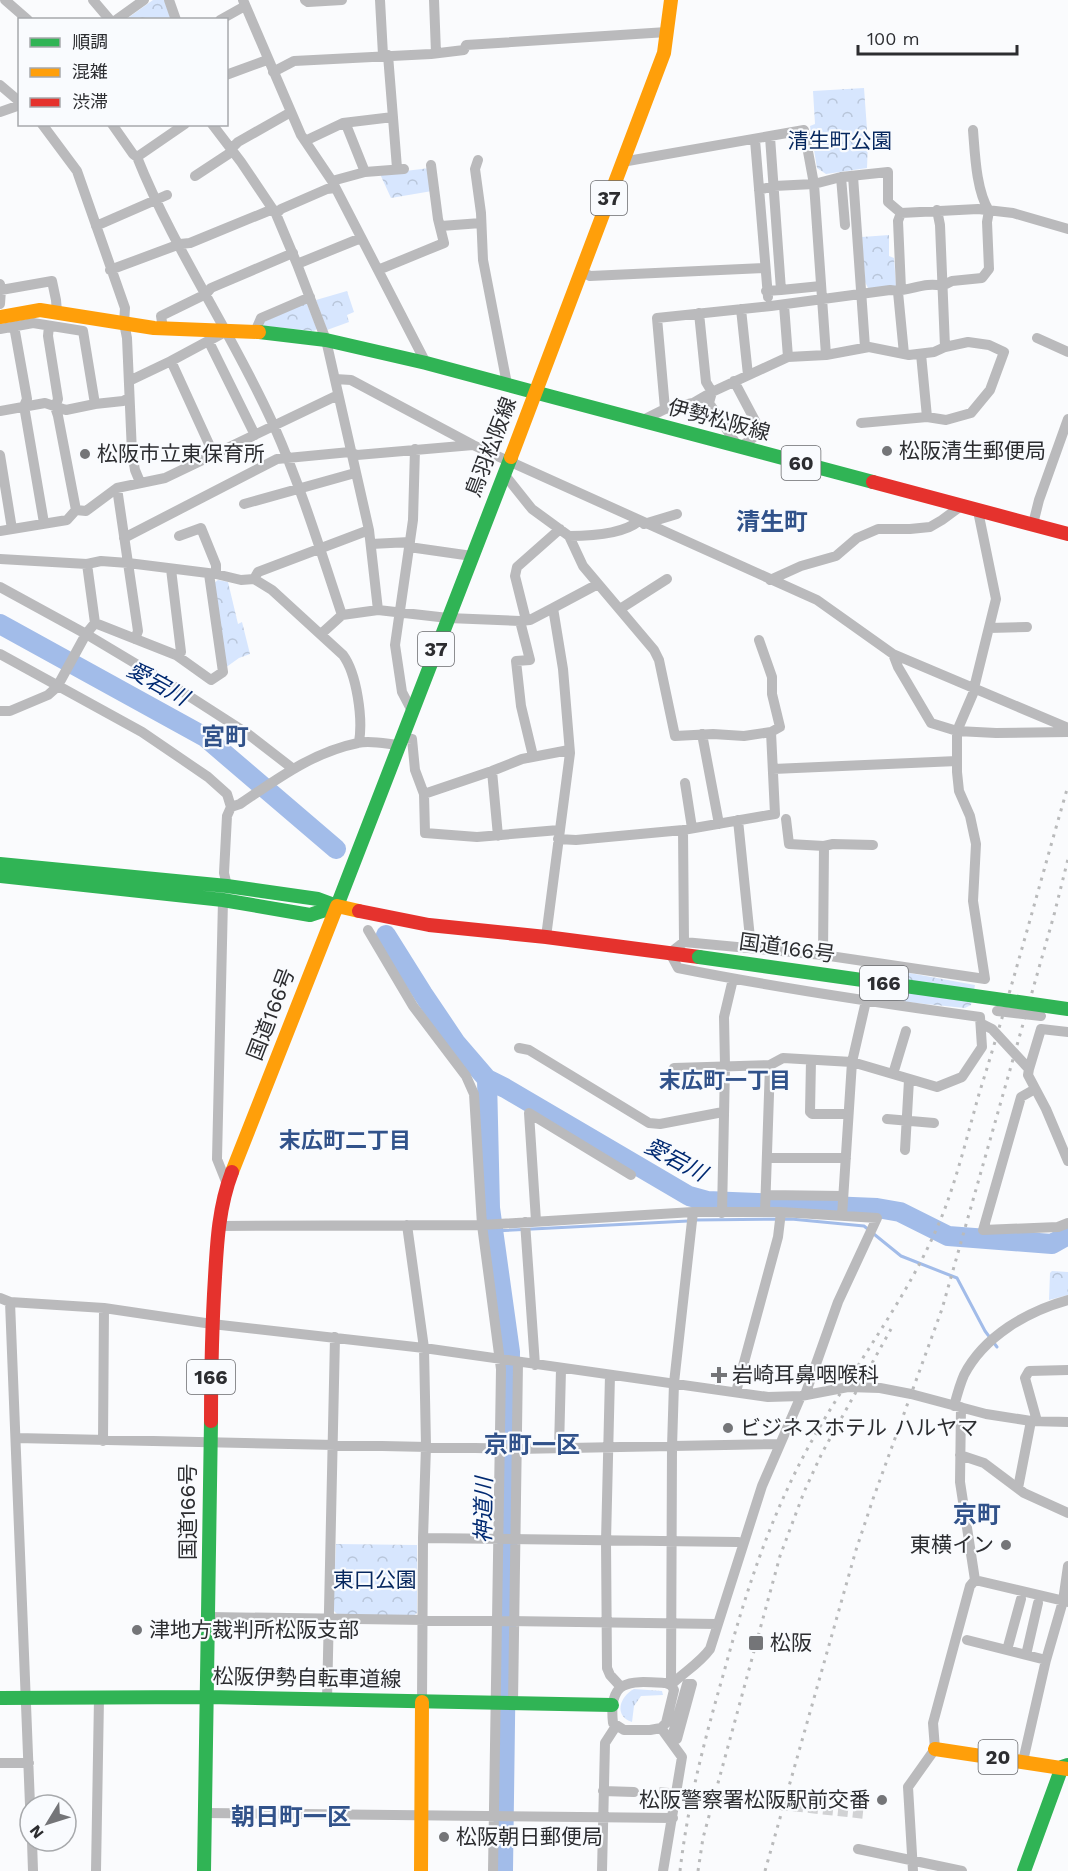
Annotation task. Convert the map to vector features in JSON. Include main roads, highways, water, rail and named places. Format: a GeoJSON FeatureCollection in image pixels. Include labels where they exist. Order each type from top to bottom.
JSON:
{"type":"FeatureCollection","features":[{"type":"Feature","properties":{"kind":"main road","name":"鳥羽松阪線"},"geometry":{"type":"LineString","coordinates":[[337,906],[582,272],[664,53],[671,0]]}},
{"type":"Feature","properties":{"kind":"main road","name":"伊勢松阪線"},"geometry":{"type":"LineString","coordinates":[[0,317],[40,310],[163,328],[255,332],[326,340],[507,384],[739,448],[1068,534]]}},
{"type":"Feature","properties":{"kind":"main road"},"geometry":{"type":"LineString","coordinates":[[0,864],[227,886],[318,899],[337,906]]}},
{"type":"Feature","properties":{"kind":"main road"},"geometry":{"type":"LineString","coordinates":[[0,876],[223,900],[310,915],[337,906]]}},
{"type":"Feature","properties":{"kind":"main road","name":"国道166号"},"geometry":{"type":"LineString","coordinates":[[204,1871],[209,1617],[209,1442],[212,1324],[218,1226],[227,1185],[337,906],[429,925],[546,936],[1068,1009]]}},
{"type":"Feature","properties":{"kind":"main road","name":"松阪伊勢自転車道線"},"geometry":{"type":"LineString","coordinates":[[0,1698],[208,1697],[612,1705]]}},
{"type":"Feature","properties":{"kind":"main road"},"geometry":{"type":"LineString","coordinates":[[421,1871],[423,1702]]}},
{"type":"Feature","properties":{"kind":"main road","name":"20"},"geometry":{"type":"LineString","coordinates":[[935,1749],[1066,1767]]}},
{"type":"Feature","properties":{"kind":"main road"},"geometry":{"type":"LineString","coordinates":[[1024,1871],[1066,1767]]}},
{"type":"Feature","properties":{"kind":"waterway","name":"愛宕川"},"geometry":{"type":"LineString","coordinates":[[0,624],[205,737],[336,849]]}},
{"type":"Feature","properties":{"kind":"waterway","name":"愛宕川"},"geometry":{"type":"LineString","coordinates":[[386,935],[456,1043],[487,1079],[689,1196],[707,1201],[877,1208],[900,1212],[948,1236],[1052,1244],[1068,1235]]}},
{"type":"Feature","properties":{"kind":"waterway","name":"神道川"},"geometry":{"type":"LineString","coordinates":[[487,1079],[490,1208],[510,1352],[503,1871]]}},
{"type":"Feature","properties":{"kind":"waterway"},"geometry":{"type":"LineString","coordinates":[[695,1220],[791,1219],[864,1226],[901,1256],[957,1278],[985,1331],[997,1347]]}},
{"type":"Feature","properties":{"kind":"waterway"},"geometry":{"type":"LineString","coordinates":[[493,1231],[688,1221]]}},
{"type":"Feature","properties":{"kind":"tunnel"},"geometry":{"type":"LineString","coordinates":[[659,1792],[866,1814]]}},
{"type":"Feature","properties":{"kind":"railway"},"geometry":{"type":"LineString","coordinates":[[680,1871],[692,1795],[704,1746],[732,1642],[760,1555],[783,1499],[810,1444],[899,1301],[931,1242],[944,1211],[1068,786]]}},
{"type":"Feature","properties":{"kind":"railway"},"geometry":{"type":"LineString","coordinates":[[765,1871],[856,1550],[942,1309],[1068,859]]}},
{"type":"Feature","properties":{"kind":"railway"},"geometry":{"type":"LineString","coordinates":[[698,1871],[703,1838],[780,1556],[804,1492],[822,1453],[891,1329]]}},
{"type":"Feature","properties":{"kind":"place","name":"松阪清生郵便局"},"geometry":{"type":"Point","coordinates":[887,451]}},
{"type":"Feature","properties":{"kind":"place","name":"松阪市立東保育所"},"geometry":{"type":"Point","coordinates":[85,454]}},
{"type":"Feature","properties":{"kind":"place","name":"岩崎耳鼻咽喉科"},"geometry":{"type":"Point","coordinates":[719,1375]}},
{"type":"Feature","properties":{"kind":"place","name":"ビジネスホテル ハルヤマ"},"geometry":{"type":"Point","coordinates":[728,1428]}},
{"type":"Feature","properties":{"kind":"place","name":"東横イン"},"geometry":{"type":"Point","coordinates":[1006,1545]}},
{"type":"Feature","properties":{"kind":"place","name":"津地方裁判所松阪支部"},"geometry":{"type":"Point","coordinates":[137,1630]}},
{"type":"Feature","properties":{"kind":"place","name":"松阪"},"geometry":{"type":"Point","coordinates":[756,1643]}},
{"type":"Feature","properties":{"kind":"place","name":"松阪警察署松阪駅前交番"},"geometry":{"type":"Point","coordinates":[882,1800]}},
{"type":"Feature","properties":{"kind":"place","name":"松阪朝日郵便局"},"geometry":{"type":"Point","coordinates":[444,1837]}},
{"type":"Feature","properties":{"kind":"district","name":"清生町"},"geometry":{"type":"Point","coordinates":[772,522]}},
{"type":"Feature","properties":{"kind":"district","name":"宮町"},"geometry":{"type":"Point","coordinates":[225,737]}},
{"type":"Feature","properties":{"kind":"district","name":"末広町一丁目"},"geometry":{"type":"Point","coordinates":[725,1080]}},
{"type":"Feature","properties":{"kind":"district","name":"末広町二丁目"},"geometry":{"type":"Point","coordinates":[345,1140]}},
{"type":"Feature","properties":{"kind":"district","name":"京町一区"},"geometry":{"type":"Point","coordinates":[532,1445]}},
{"type":"Feature","properties":{"kind":"district","name":"京町"},"geometry":{"type":"Point","coordinates":[977,1515]}},
{"type":"Feature","properties":{"kind":"district","name":"朝日町一区"},"geometry":{"type":"Point","coordinates":[291,1817]}},
{"type":"Feature","properties":{"kind":"park label","name":"清生町公園"},"geometry":{"type":"Point","coordinates":[840,141]}},
{"type":"Feature","properties":{"kind":"park label","name":"東口公園"},"geometry":{"type":"Point","coordinates":[375,1580]}}]}
